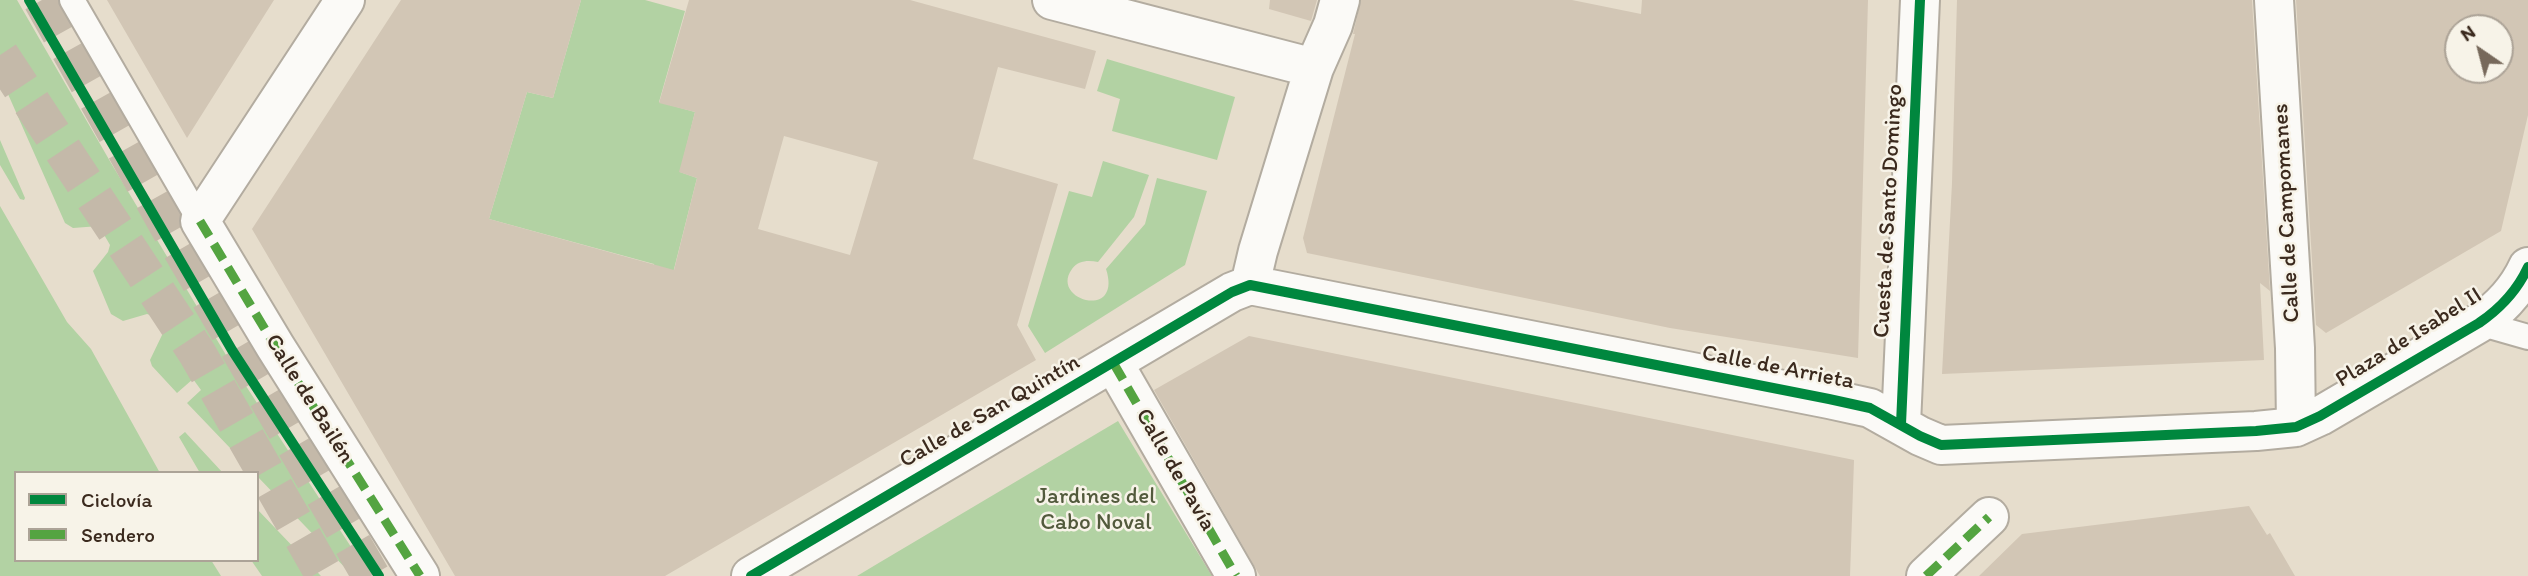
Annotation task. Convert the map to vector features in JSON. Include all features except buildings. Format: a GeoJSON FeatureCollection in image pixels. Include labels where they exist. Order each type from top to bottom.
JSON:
{"type":"FeatureCollection","features":[{"type":"Feature","properties":{"kind":"street"},"geometry":{"type":"LineString","coordinates":[[200,221],[345,0]]}},
{"type":"Feature","properties":{"kind":"street"},"geometry":{"type":"LineString","coordinates":[[1052,0],[1314,68]]}},
{"type":"Feature","properties":{"kind":"street"},"geometry":{"type":"LineString","coordinates":[[1250,285],[1314,68],[1333,26],[1340,0]]}},
{"type":"Feature","properties":{"kind":"street","name":"Cuesta de Santo Domingo"},"geometry":{"type":"LineString","coordinates":[[1901,424],[1920,0]]}},
{"type":"Feature","properties":{"kind":"street","name":"Calle de Campomanes"},"geometry":{"type":"LineString","coordinates":[[2274,0],[2295,348],[2296,427]]}},
{"type":"Feature","properties":{"kind":"street","name":"Calle de Bailén"},"geometry":{"type":"LineString","coordinates":[[200,221],[420,576]]}},
{"type":"Feature","properties":{"kind":"street","name":"Plaza de Isabel II"},"geometry":{"type":"LineString","coordinates":[[2296,427],[2320,416],[2479,323],[2496,311],[2513,293],[2528,267]]}},
{"type":"Feature","properties":{"kind":"street","name":"Calle de Arrieta"},"geometry":{"type":"LineString","coordinates":[[1250,285],[1829,398],[1870,408],[1941,445],[2231,433],[2296,427]]}},
{"type":"Feature","properties":{"kind":"street","name":"Calle de San Quintín"},"geometry":{"type":"LineString","coordinates":[[751,576],[1232,292],[1250,285]]}},
{"type":"Feature","properties":{"kind":"street","name":"Calle de Pavía"},"geometry":{"type":"LineString","coordinates":[[1114,364],[1236,576]]}},
{"type":"Feature","properties":{"kind":"street"},"geometry":{"type":"LineString","coordinates":[[1926,576],[1989,517]]}},
{"type":"Feature","properties":{"kind":"lane"},"geometry":{"type":"LineString","coordinates":[[72,0],[200,221]]}},
{"type":"Feature","properties":{"kind":"lane","name":"Plaza de Isabel II"},"geometry":{"type":"LineString","coordinates":[[2479,323],[2528,337]]}},
{"type":"Feature","properties":{"kind":"green space"},"geometry":{"type":"Polygon","coordinates":[[[0,0],[17,0],[229,360],[370,576],[353,576],[259,478],[259,471],[252,471],[187,403],[201,390],[193,379],[177,393],[152,366],[150,360],[163,333],[153,316],[147,314],[123,321],[111,314],[93,271],[108,252],[110,245],[99,226],[73,228],[65,223],[0,76],[0,0]]]}},
{"type":"Feature","properties":{"kind":"green space"},"geometry":{"type":"Polygon","coordinates":[[[581,0],[645,0],[685,11],[659,102],[695,112],[680,172],[697,178],[673,273],[655,273],[654,264],[489,219],[527,92],[553,98],[581,0]]]}},
{"type":"Feature","properties":{"kind":"green space"},"geometry":{"type":"Polygon","coordinates":[[[1107,59],[1235,97],[1217,160],[1112,131],[1120,99],[1097,91],[1107,59]]]}},
{"type":"Feature","properties":{"kind":"green space"},"geometry":{"type":"Polygon","coordinates":[[[0,140],[24,200],[20,199],[0,165],[0,140]]]}},
{"type":"Feature","properties":{"kind":"green space"},"geometry":{"type":"Polygon","coordinates":[[[1103,161],[1149,175],[1134,217],[1098,262],[1084,261],[1074,266],[1068,280],[1070,289],[1087,300],[1097,300],[1105,295],[1108,285],[1106,269],[1145,224],[1157,178],[1207,191],[1185,265],[1045,353],[1028,326],[1069,191],[1092,197],[1103,161]]]}},
{"type":"Feature","properties":{"kind":"green space"},"geometry":{"type":"Polygon","coordinates":[[[0,206],[67,322],[91,349],[159,471],[14,471],[14,562],[212,562],[221,576],[0,576],[0,206]]]}},
{"type":"Feature","properties":{"kind":"green space","name":"Jardines del Cabo Noval"},"geometry":{"type":"Polygon","coordinates":[[[1118,421],[1212,576],[857,576],[877,564],[1118,421]]]}},
{"type":"Feature","properties":{"kind":"green space"},"geometry":{"type":"Polygon","coordinates":[[[185,432],[221,471],[199,471],[179,437],[185,432]]]}},
{"type":"Feature","properties":{"kind":"green space"},"geometry":{"type":"Polygon","coordinates":[[[259,511],[321,576],[262,576],[252,562],[259,562],[259,511]]]}},
{"type":"Feature","properties":{"kind":"tunnel"},"geometry":{"type":"LineString","coordinates":[[42,0],[178,243],[371,576]]}},
{"type":"Feature","properties":{"kind":"tunnel"},"geometry":{"type":"LineString","coordinates":[[0,55],[197,353],[325,576]]}},
{"type":"Feature","properties":{"kind":"marked path"},"geometry":{"type":"LineString","coordinates":[[200,221],[420,576]]}},
{"type":"Feature","properties":{"kind":"marked path"},"geometry":{"type":"LineString","coordinates":[[1114,364],[1236,576]]}},
{"type":"Feature","properties":{"kind":"marked path"},"geometry":{"type":"LineString","coordinates":[[1926,576],[1989,517]]}},
{"type":"Feature","properties":{"kind":"cycle path"},"geometry":{"type":"LineString","coordinates":[[29,0],[232,350],[379,576]]}},
{"type":"Feature","properties":{"kind":"cycle path"},"geometry":{"type":"LineString","coordinates":[[1901,424],[1920,0]]}},
{"type":"Feature","properties":{"kind":"cycle path"},"geometry":{"type":"LineString","coordinates":[[751,576],[1232,292],[1250,285],[1870,408],[1941,445],[2296,427],[2320,416],[2479,323],[2508,298],[2528,267]]}}]}
